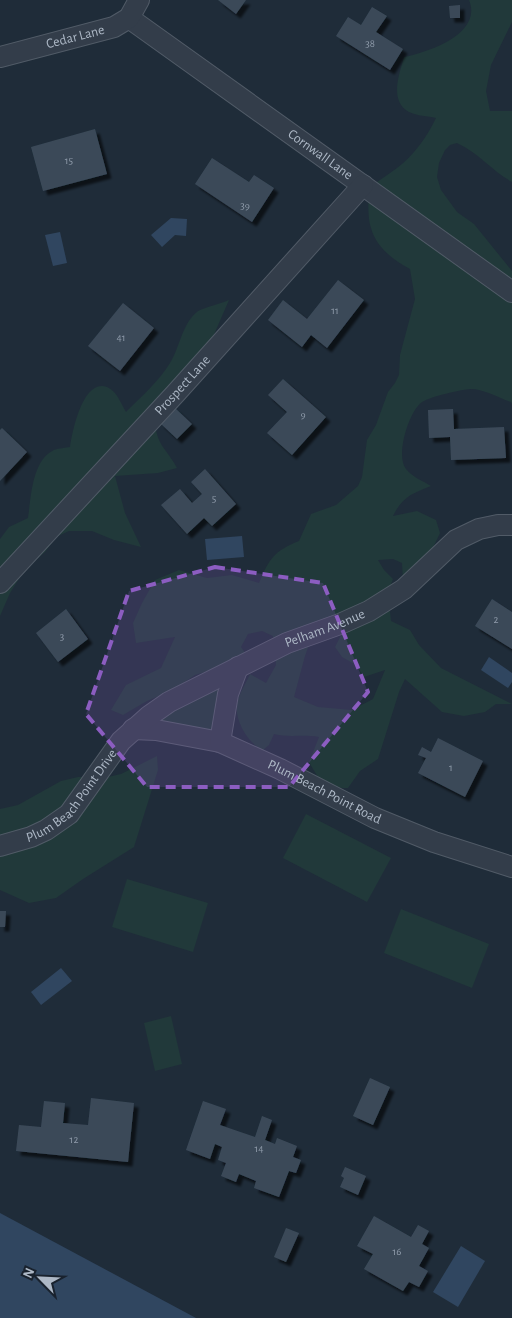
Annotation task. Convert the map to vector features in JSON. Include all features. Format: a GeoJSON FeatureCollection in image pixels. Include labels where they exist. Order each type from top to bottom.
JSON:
{"type":"FeatureCollection","features":[{"type":"Feature","properties":{"kind":"street","name":"Cedar Lane"},"geometry":{"type":"LineString","coordinates":[[0,57],[114,27],[136,5]]}},
{"type":"Feature","properties":{"kind":"street","name":"Cornwall Lane"},"geometry":{"type":"LineString","coordinates":[[136,5],[363,185],[512,292]]}},
{"type":"Feature","properties":{"kind":"street","name":"Prospect Lane"},"geometry":{"type":"LineString","coordinates":[[0,583],[176,393],[363,185]]}},
{"type":"Feature","properties":{"kind":"street","name":"Pelham Avenue"},"geometry":{"type":"LineString","coordinates":[[133,729],[169,702],[238,667],[287,643],[340,624],[369,611],[404,589],[456,540],[479,529],[498,524],[512,525]]}},
{"type":"Feature","properties":{"kind":"street"},"geometry":{"type":"LineString","coordinates":[[220,742],[228,694],[238,667]]}},
{"type":"Feature","properties":{"kind":"street","name":"Plum Beach Point Road"},"geometry":{"type":"LineString","coordinates":[[133,729],[156,730],[220,742],[280,769],[375,818],[434,842],[512,867]]}},
{"type":"Feature","properties":{"kind":"street","name":"Plum Beach Point Drive"},"geometry":{"type":"LineString","coordinates":[[0,846],[31,837],[46,830],[69,814],[114,749],[133,729]]}},
{"type":"Feature","properties":{"kind":"highlighted area"},"geometry":{"type":"Polygon","coordinates":[[[215,567],[323,583],[368,692],[289,787],[147,787],[86,714],[129,591],[215,567]]]}},
{"type":"Feature","properties":{"kind":"green space"},"geometry":{"type":"Polygon","coordinates":[[[469,0],[512,0],[512,22],[491,65],[486,91],[490,111],[512,111],[512,182],[457,143],[450,145],[445,150],[439,163],[437,177],[441,190],[457,212],[474,224],[512,271],[512,404],[486,392],[471,389],[432,398],[422,402],[417,407],[412,414],[405,434],[402,454],[403,463],[411,474],[431,486],[404,500],[393,516],[417,511],[436,520],[440,533],[429,556],[403,581],[402,563],[393,559],[378,560],[393,579],[388,592],[391,621],[410,630],[419,645],[441,668],[512,704],[496,704],[485,712],[464,716],[442,712],[405,679],[399,692],[378,759],[360,771],[348,788],[333,787],[320,780],[309,762],[319,737],[274,734],[269,745],[263,750],[252,743],[243,731],[238,717],[237,703],[250,674],[266,683],[276,665],[273,636],[262,631],[248,634],[241,647],[246,654],[232,664],[195,675],[173,690],[147,701],[123,715],[111,710],[126,685],[161,668],[175,637],[136,643],[133,623],[155,580],[179,570],[207,578],[232,575],[259,583],[273,557],[284,548],[299,541],[311,514],[336,505],[358,486],[362,477],[367,440],[376,425],[388,392],[399,375],[400,355],[415,299],[410,269],[386,252],[373,235],[369,218],[368,188],[394,171],[409,157],[424,139],[436,118],[409,112],[399,101],[397,87],[404,57],[426,51],[451,39],[461,32],[468,23],[471,12],[469,0]],[[331,619],[318,620],[305,656],[294,697],[318,707],[352,710],[373,699],[385,670],[364,677],[356,665],[342,657],[335,647],[340,637],[347,630],[331,619]]]}},
{"type":"Feature","properties":{"kind":"green space"},"geometry":{"type":"Polygon","coordinates":[[[229,300],[209,346],[155,421],[157,436],[177,468],[158,473],[115,476],[125,513],[141,547],[114,540],[92,531],[69,531],[56,537],[45,552],[25,569],[10,593],[0,616],[0,539],[9,527],[28,518],[37,470],[41,462],[54,450],[70,447],[76,419],[85,398],[91,390],[99,386],[107,387],[116,395],[126,412],[150,389],[166,370],[192,317],[199,311],[229,300]]]}},
{"type":"Feature","properties":{"kind":"green space"},"geometry":{"type":"Polygon","coordinates":[[[226,682],[215,730],[179,725],[151,725],[181,699],[226,682]]]}},
{"type":"Feature","properties":{"kind":"green space"},"geometry":{"type":"Polygon","coordinates":[[[157,756],[158,770],[134,847],[56,898],[29,903],[0,890],[0,809],[18,805],[61,781],[78,777],[108,777],[121,774],[157,756]]]}},
{"type":"Feature","properties":{"kind":"green space"},"geometry":{"type":"Polygon","coordinates":[[[306,814],[391,858],[367,902],[283,858],[306,814]]]}},
{"type":"Feature","properties":{"kind":"green space"},"geometry":{"type":"Polygon","coordinates":[[[127,879],[208,903],[193,952],[112,927],[127,879]]]}},
{"type":"Feature","properties":{"kind":"green space"},"geometry":{"type":"Polygon","coordinates":[[[401,909],[489,944],[472,988],[384,953],[401,909]]]}},
{"type":"Feature","properties":{"kind":"green space"},"geometry":{"type":"Polygon","coordinates":[[[171,1016],[182,1064],[155,1071],[144,1023],[171,1016]]]}},
{"type":"Feature","properties":{"kind":"water"},"geometry":{"type":"Polygon","coordinates":[[[171,218],[187,219],[186,236],[175,235],[162,247],[151,235],[171,218]]]}},
{"type":"Feature","properties":{"kind":"water"},"geometry":{"type":"Polygon","coordinates":[[[60,232],[67,263],[53,266],[45,235],[60,232]]]}},
{"type":"Feature","properties":{"kind":"water"},"geometry":{"type":"Polygon","coordinates":[[[242,536],[244,557],[207,560],[205,539],[242,536]]]}},
{"type":"Feature","properties":{"kind":"water"},"geometry":{"type":"Polygon","coordinates":[[[489,657],[512,673],[512,682],[508,688],[481,670],[489,657]]]}},
{"type":"Feature","properties":{"kind":"water"},"geometry":{"type":"Polygon","coordinates":[[[61,968],[72,981],[41,1005],[31,992],[61,968]]]}},
{"type":"Feature","properties":{"kind":"water"},"geometry":{"type":"Polygon","coordinates":[[[0,1213],[196,1318],[0,1318],[0,1213]]]}},
{"type":"Feature","properties":{"kind":"water"},"geometry":{"type":"Polygon","coordinates":[[[461,1246],[485,1261],[458,1307],[433,1292],[461,1246]]]}},
{"type":"Feature","properties":{"kind":"building"},"geometry":{"type":"Polygon","coordinates":[[[218,0],[246,0],[236,14],[218,0]]]}},
{"type":"Feature","properties":{"kind":"building"},"geometry":{"type":"Polygon","coordinates":[[[460,5],[460,18],[450,18],[449,6],[460,5]]]}},
{"type":"Feature","properties":{"kind":"building"},"geometry":{"type":"Polygon","coordinates":[[[372,7],[387,16],[376,32],[403,49],[390,70],[336,36],[348,17],[361,25],[372,7]]]}},
{"type":"Feature","properties":{"kind":"building"},"geometry":{"type":"Polygon","coordinates":[[[95,129],[107,174],[43,191],[31,147],[95,129]]]}},
{"type":"Feature","properties":{"kind":"building"},"geometry":{"type":"Polygon","coordinates":[[[212,158],[249,182],[254,175],[274,188],[252,222],[195,184],[212,158]]]}},
{"type":"Feature","properties":{"kind":"building"},"geometry":{"type":"Polygon","coordinates":[[[338,280],[364,300],[327,348],[311,335],[302,347],[268,320],[283,300],[307,319],[338,280]]]}},
{"type":"Feature","properties":{"kind":"building"},"geometry":{"type":"Polygon","coordinates":[[[123,303],[154,328],[120,371],[88,346],[123,303]]]}},
{"type":"Feature","properties":{"kind":"building"},"geometry":{"type":"Polygon","coordinates":[[[283,379],[326,417],[292,455],[267,433],[287,412],[268,395],[283,379]]]}},
{"type":"Feature","properties":{"kind":"building"},"geometry":{"type":"Polygon","coordinates":[[[175,408],[192,424],[177,439],[160,423],[175,408]]]}},
{"type":"Feature","properties":{"kind":"building"},"geometry":{"type":"Polygon","coordinates":[[[453,409],[454,429],[504,427],[506,458],[451,460],[450,437],[429,438],[428,410],[453,409]]]}},
{"type":"Feature","properties":{"kind":"building"},"geometry":{"type":"Polygon","coordinates":[[[2,428],[27,452],[0,481],[0,430],[2,428]]]}},
{"type":"Feature","properties":{"kind":"building"},"geometry":{"type":"Polygon","coordinates":[[[205,469],[236,504],[212,526],[204,518],[187,534],[161,505],[180,489],[192,503],[202,494],[191,482],[205,469]]]}},
{"type":"Feature","properties":{"kind":"building"},"geometry":{"type":"Polygon","coordinates":[[[492,599],[512,612],[512,649],[475,626],[492,599]]]}},
{"type":"Feature","properties":{"kind":"building"},"geometry":{"type":"Polygon","coordinates":[[[66,609],[88,639],[58,662],[36,633],[66,609]]]}},
{"type":"Feature","properties":{"kind":"building"},"geometry":{"type":"Polygon","coordinates":[[[438,738],[483,761],[465,797],[418,773],[426,758],[418,755],[422,747],[431,752],[438,738]]]}},
{"type":"Feature","properties":{"kind":"building"},"geometry":{"type":"Polygon","coordinates":[[[0,911],[6,911],[5,927],[0,927],[0,911]]]}},
{"type":"Feature","properties":{"kind":"building"},"geometry":{"type":"Polygon","coordinates":[[[370,1078],[390,1087],[373,1125],[353,1116],[370,1078]]]}},
{"type":"Feature","properties":{"kind":"building"},"geometry":{"type":"Polygon","coordinates":[[[91,1098],[134,1103],[128,1162],[16,1151],[19,1125],[41,1127],[44,1101],[65,1103],[63,1123],[88,1125],[91,1098]]]}},
{"type":"Feature","properties":{"kind":"building"},"geometry":{"type":"Polygon","coordinates":[[[203,1101],[226,1109],[220,1125],[255,1137],[262,1116],[272,1120],[265,1140],[275,1144],[277,1138],[297,1146],[293,1157],[301,1160],[296,1173],[289,1171],[279,1197],[254,1188],[256,1181],[239,1174],[236,1182],[221,1176],[226,1163],[218,1160],[222,1147],[215,1144],[210,1159],[186,1150],[203,1101]]]}},
{"type":"Feature","properties":{"kind":"building"},"geometry":{"type":"Polygon","coordinates":[[[345,1167],[366,1176],[358,1195],[340,1187],[344,1178],[341,1176],[345,1167]]]}},
{"type":"Feature","properties":{"kind":"building"},"geometry":{"type":"Polygon","coordinates":[[[374,1216],[411,1237],[418,1225],[429,1231],[422,1244],[429,1248],[419,1266],[428,1271],[419,1287],[409,1282],[403,1291],[364,1269],[373,1254],[357,1246],[374,1216]]]}},
{"type":"Feature","properties":{"kind":"building"},"geometry":{"type":"Polygon","coordinates":[[[286,1228],[299,1233],[286,1262],[274,1257],[286,1228]]]}}]}
